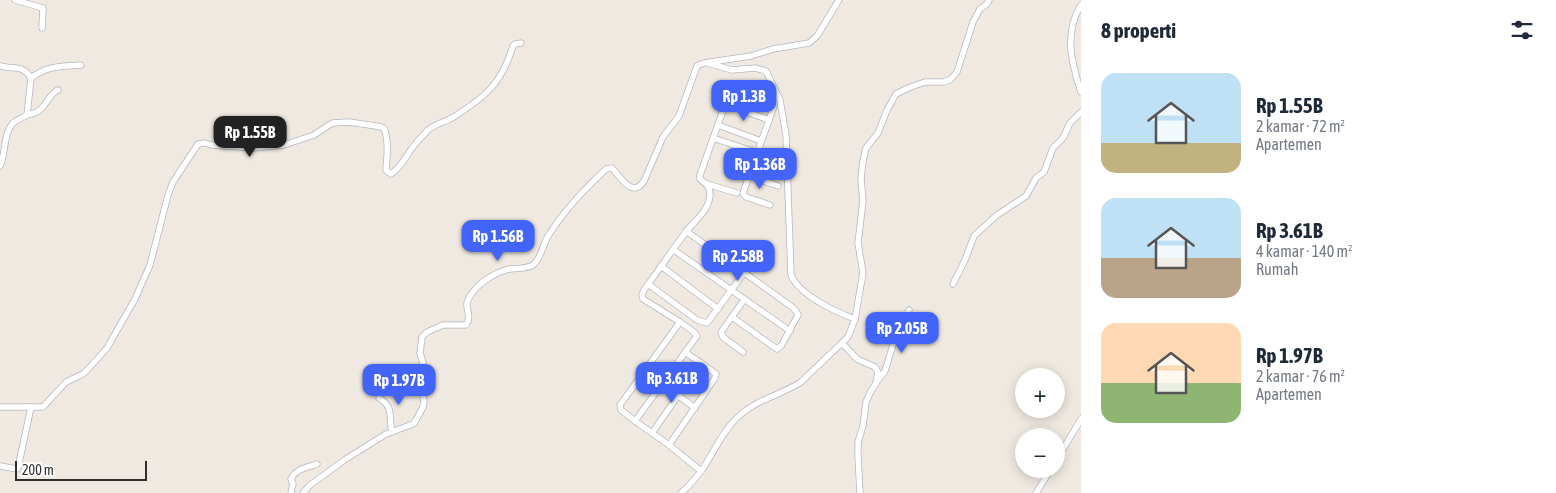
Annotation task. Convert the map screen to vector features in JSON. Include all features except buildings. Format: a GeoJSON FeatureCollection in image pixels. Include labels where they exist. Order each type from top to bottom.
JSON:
{"type":"FeatureCollection","features":[{"type":"Feature","properties":{"kind":"street"},"geometry":{"type":"LineString","coordinates":[[15,0],[43,8],[42,28]]}},
{"type":"Feature","properties":{"kind":"street"},"geometry":{"type":"LineString","coordinates":[[303,493],[321,476],[392,432],[413,424],[423,407],[421,380],[423,363],[420,353],[423,335],[443,325],[466,325],[469,318],[468,301],[479,286],[508,269],[532,266],[554,227],[571,204],[606,169],[612,168],[631,187],[637,188],[640,186],[663,137],[678,116],[695,70],[700,64],[750,56],[773,49],[809,43],[817,36],[839,0]]}},
{"type":"Feature","properties":{"kind":"street"},"geometry":{"type":"LineString","coordinates":[[681,493],[701,471],[717,444],[738,417],[757,403],[801,382],[851,332],[863,273],[858,243],[863,201],[861,179],[866,148],[877,134],[896,94],[925,82],[943,82],[950,80],[954,76],[957,72],[973,22],[980,9],[989,0]]}},
{"type":"Feature","properties":{"kind":"street"},"geometry":{"type":"LineString","coordinates":[[1081,5],[1074,19],[1070,39],[1073,66],[1081,92]]}},
{"type":"Feature","properties":{"kind":"street"},"geometry":{"type":"LineString","coordinates":[[0,407],[43,407],[66,382],[83,374],[107,348],[135,299],[150,265],[173,182],[198,144],[204,142],[211,145],[254,148],[284,145],[314,135],[332,123],[349,122],[376,126],[384,128],[385,131],[387,145],[386,170],[388,174],[391,174],[400,167],[410,151],[430,128],[477,103],[504,71],[513,46],[522,43]]}},
{"type":"Feature","properties":{"kind":"street"},"geometry":{"type":"LineString","coordinates":[[706,63],[732,70],[755,68],[766,70],[780,100],[786,136],[791,275],[797,285],[820,303],[831,310],[855,319]]}},
{"type":"Feature","properties":{"kind":"street"},"geometry":{"type":"LineString","coordinates":[[31,78],[47,68],[81,65]]}},
{"type":"Feature","properties":{"kind":"street"},"geometry":{"type":"LineString","coordinates":[[0,66],[27,71],[31,78],[27,115]]}},
{"type":"Feature","properties":{"kind":"street"},"geometry":{"type":"LineString","coordinates":[[737,193],[707,184],[700,179],[732,86],[737,85],[773,98],[774,106],[743,195],[770,205]]}},
{"type":"Feature","properties":{"kind":"street"},"geometry":{"type":"LineString","coordinates":[[0,166],[3,160],[8,131],[13,123],[44,108],[54,92],[58,90]]}},
{"type":"Feature","properties":{"kind":"street"},"geometry":{"type":"LineString","coordinates":[[725,104],[769,120]]}},
{"type":"Feature","properties":{"kind":"street"},"geometry":{"type":"LineString","coordinates":[[953,284],[974,236],[997,215],[1026,196],[1036,178],[1044,172],[1053,148],[1063,138],[1070,122],[1081,112]]}},
{"type":"Feature","properties":{"kind":"street"},"geometry":{"type":"LineString","coordinates":[[718,125],[761,141]]}},
{"type":"Feature","properties":{"kind":"street"},"geometry":{"type":"LineString","coordinates":[[713,138],[779,160]]}},
{"type":"Feature","properties":{"kind":"street"},"geometry":{"type":"LineString","coordinates":[[749,176],[778,186]]}},
{"type":"Feature","properties":{"kind":"street"},"geometry":{"type":"LineString","coordinates":[[635,421],[697,336],[680,322],[642,297],[648,284],[686,231],[702,213],[710,194],[707,184]]}},
{"type":"Feature","properties":{"kind":"street"},"geometry":{"type":"LineString","coordinates":[[686,231],[796,311],[797,317],[781,346],[777,349],[732,317]]}},
{"type":"Feature","properties":{"kind":"street"},"geometry":{"type":"LineString","coordinates":[[674,250],[790,331]]}},
{"type":"Feature","properties":{"kind":"street"},"geometry":{"type":"LineString","coordinates":[[661,266],[718,309]]}},
{"type":"Feature","properties":{"kind":"street"},"geometry":{"type":"LineString","coordinates":[[648,284],[700,322],[707,323],[744,273]]}},
{"type":"Feature","properties":{"kind":"street"},"geometry":{"type":"LineString","coordinates":[[742,352],[721,335],[722,329],[744,300]]}},
{"type":"Feature","properties":{"kind":"street"},"geometry":{"type":"LineString","coordinates":[[860,493],[858,442],[868,396],[883,375],[890,360],[895,338],[909,310]]}},
{"type":"Feature","properties":{"kind":"street"},"geometry":{"type":"LineString","coordinates":[[680,322],[620,405],[621,410],[701,471]]}},
{"type":"Feature","properties":{"kind":"street"},"geometry":{"type":"LineString","coordinates":[[842,343],[857,359],[876,369],[878,372],[876,383]]}},
{"type":"Feature","properties":{"kind":"street"},"geometry":{"type":"LineString","coordinates":[[669,445],[716,376],[716,374],[685,352]]}},
{"type":"Feature","properties":{"kind":"street"},"geometry":{"type":"LineString","coordinates":[[652,433],[701,363]]}},
{"type":"Feature","properties":{"kind":"street"},"geometry":{"type":"LineString","coordinates":[[662,384],[695,408]]}},
{"type":"Feature","properties":{"kind":"street"},"geometry":{"type":"LineString","coordinates":[[379,398],[386,403],[390,411],[392,432]]}},
{"type":"Feature","properties":{"kind":"street"},"geometry":{"type":"LineString","coordinates":[[0,466],[17,470],[31,407]]}},
{"type":"Feature","properties":{"kind":"street"},"geometry":{"type":"LineString","coordinates":[[1065,446],[1081,419]]}},
{"type":"Feature","properties":{"kind":"street"},"geometry":{"type":"LineString","coordinates":[[291,493],[293,484],[291,479],[294,473],[317,464]]}},
{"type":"Feature","properties":{"kind":"street"},"geometry":{"type":"LineString","coordinates":[[1036,493],[1046,478]]}}]}
